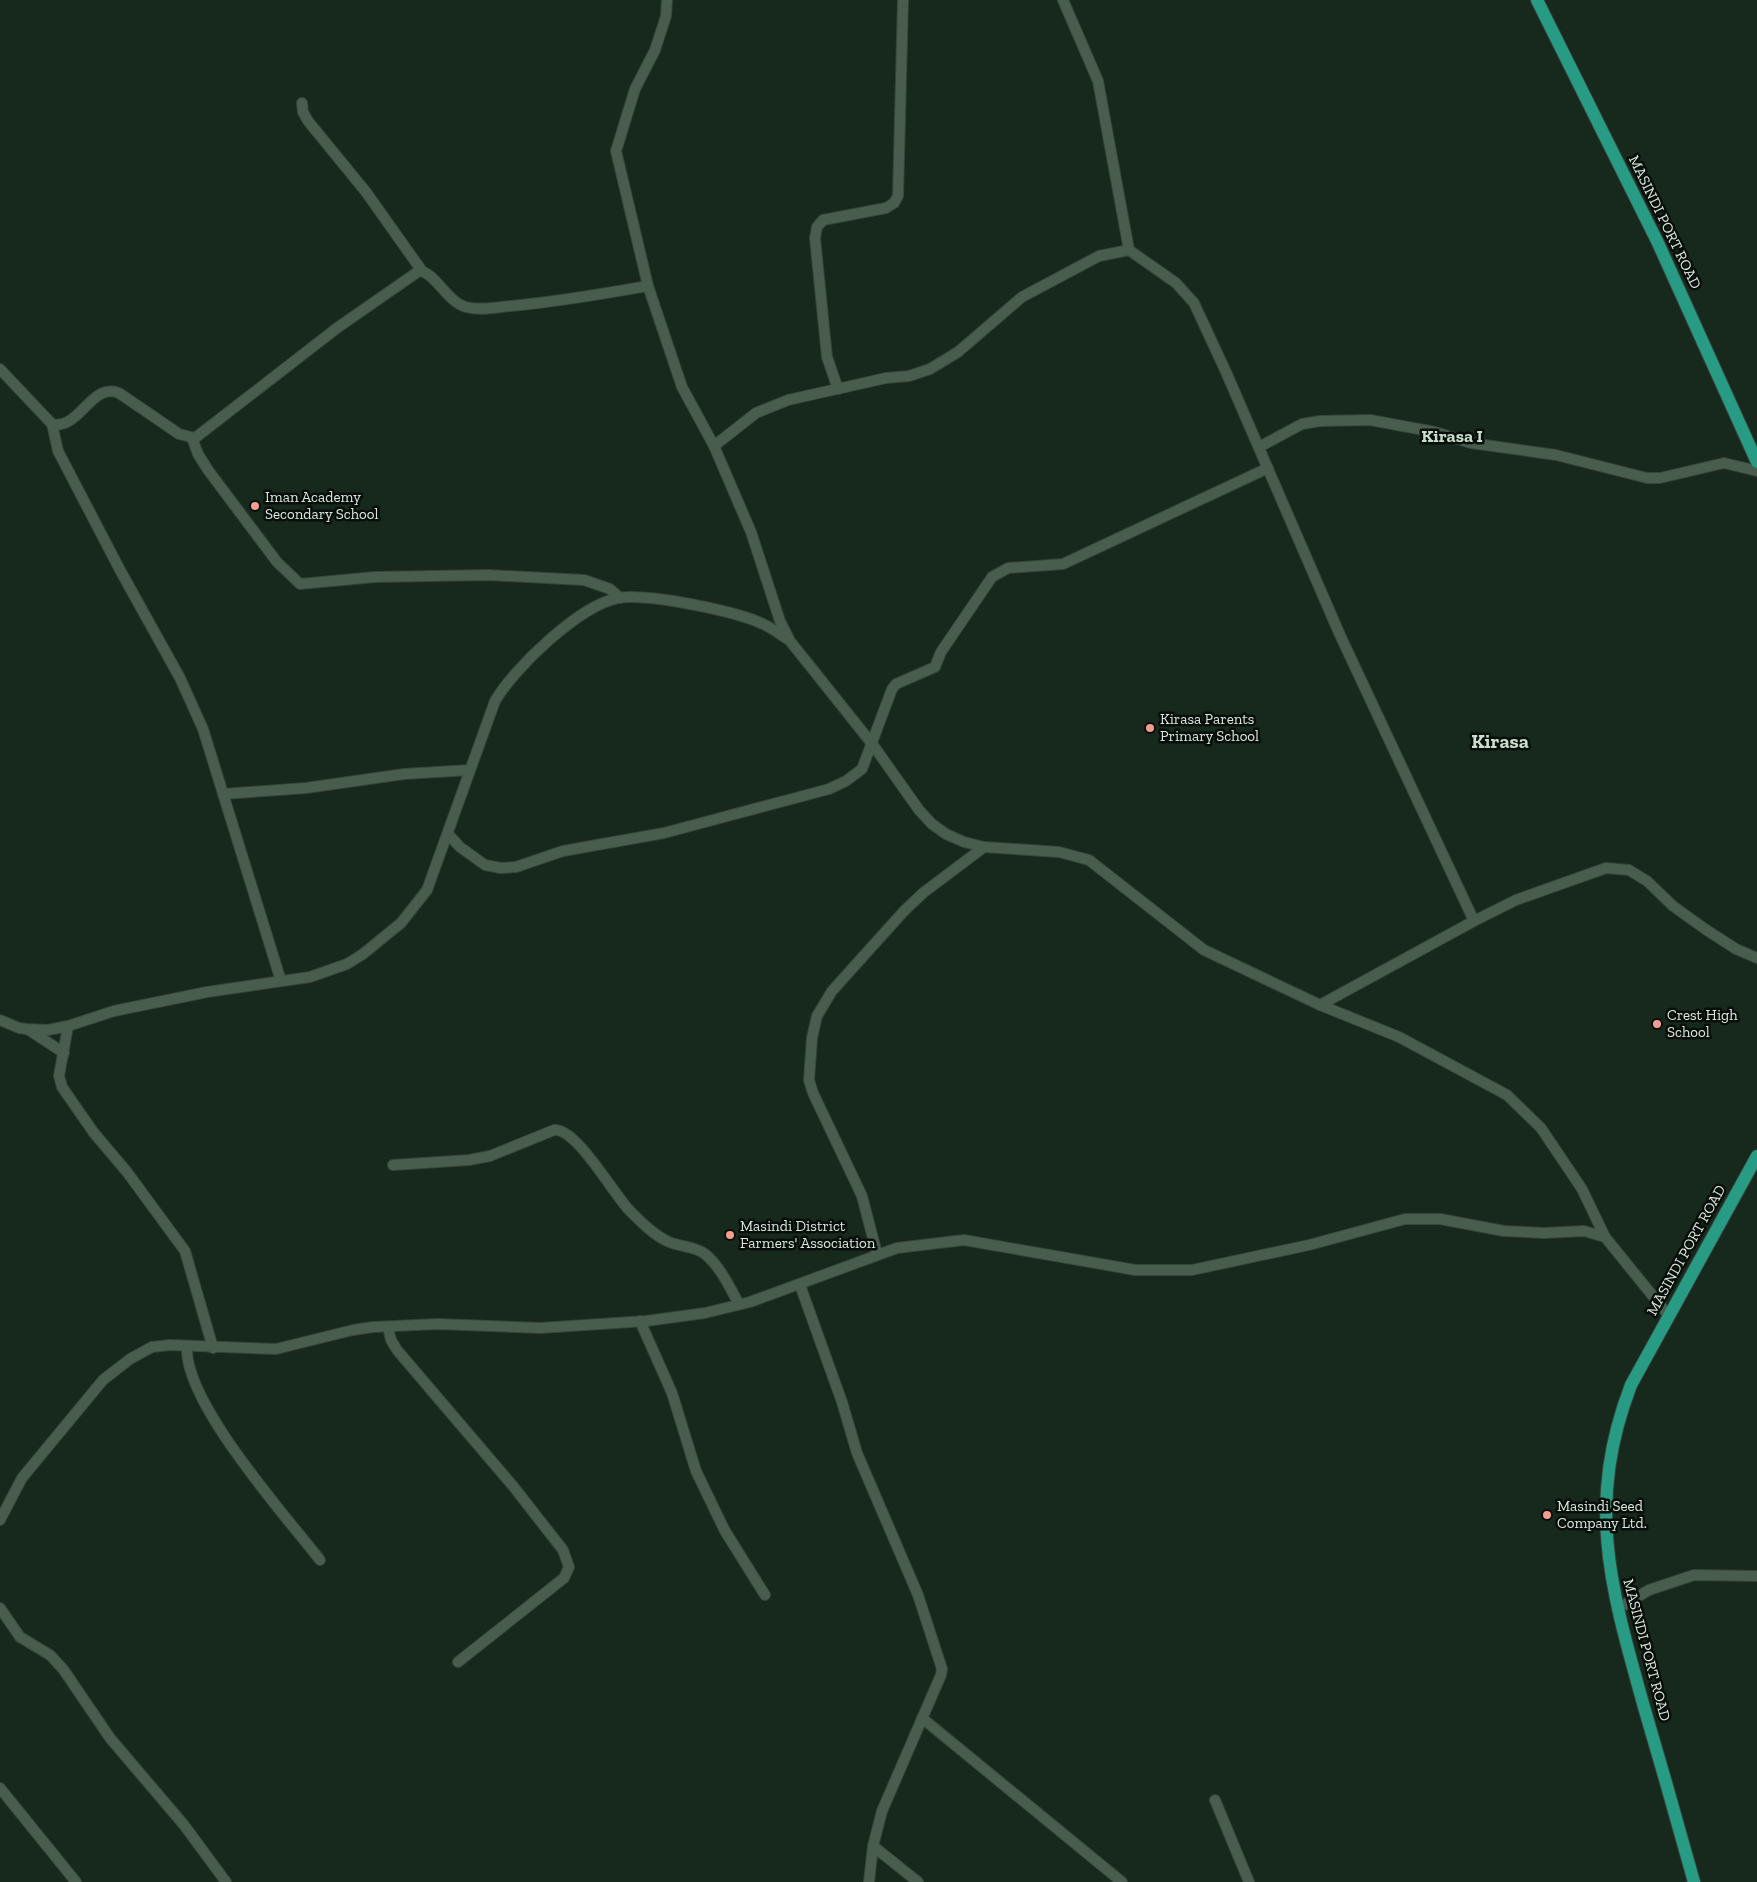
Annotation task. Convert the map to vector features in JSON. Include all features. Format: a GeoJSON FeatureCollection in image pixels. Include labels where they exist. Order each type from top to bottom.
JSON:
{"type":"FeatureCollection","features":[{"type":"Feature","properties":{"kind":"main road","name":"MASINDI PORT ROAD"},"geometry":{"type":"LineString","coordinates":[[1536,0],[1658,242],[1757,462]]}},
{"type":"Feature","properties":{"kind":"main road","name":"MASINDI PORT ROAD"},"geometry":{"type":"LineString","coordinates":[[1694,1882],[1617,1609],[1611,1582],[1606,1536],[1605,1490],[1621,1411],[1631,1384],[1757,1156]]}},
{"type":"Feature","properties":{"kind":"street"},"geometry":{"type":"LineString","coordinates":[[667,0],[666,16],[655,50],[635,89],[616,151],[648,286],[682,387],[714,446],[751,532],[780,621],[790,641],[872,745],[919,810],[932,824],[964,842],[984,847],[1059,852],[1088,860],[1204,950],[1320,1005],[1399,1037],[1507,1095],[1541,1128],[1582,1189],[1605,1237],[1669,1316]]}},
{"type":"Feature","properties":{"kind":"street"},"geometry":{"type":"LineString","coordinates":[[838,389],[827,357],[816,238],[817,227],[823,220],[886,208],[894,203],[898,196],[903,0]]}},
{"type":"Feature","properties":{"kind":"street"},"geometry":{"type":"LineString","coordinates":[[1064,0],[1098,81],[1129,250],[1176,283],[1194,303],[1340,635],[1474,921]]}},
{"type":"Feature","properties":{"kind":"street"},"geometry":{"type":"LineString","coordinates":[[302,103],[303,112],[308,122],[366,192],[422,271],[454,302],[468,308],[486,308],[555,302],[648,286]]}},
{"type":"Feature","properties":{"kind":"street"},"geometry":{"type":"LineString","coordinates":[[714,446],[756,413],[788,400],[886,378],[909,376],[930,369],[958,352],[1022,297],[1099,256],[1129,250]]}},
{"type":"Feature","properties":{"kind":"street"},"geometry":{"type":"LineString","coordinates":[[52,424],[58,425],[66,422],[102,393],[111,390],[119,393],[179,434],[192,438],[202,434],[337,328],[409,276],[422,271]]}},
{"type":"Feature","properties":{"kind":"street"},"geometry":{"type":"LineString","coordinates":[[0,369],[52,424],[58,451],[192,702],[203,729],[281,981]]}},
{"type":"Feature","properties":{"kind":"street"},"geometry":{"type":"LineString","coordinates":[[1259,448],[1302,424],[1320,421],[1370,420],[1435,432],[1471,444],[1556,455],[1647,478],[1660,478],[1724,463],[1757,471]]}},
{"type":"Feature","properties":{"kind":"street"},"geometry":{"type":"LineString","coordinates":[[192,438],[198,454],[214,477],[277,562],[300,584],[375,577],[488,575],[584,580],[610,589],[620,598]]}},
{"type":"Feature","properties":{"kind":"street"},"geometry":{"type":"LineString","coordinates":[[448,834],[460,847],[485,865],[501,868],[516,867],[563,851],[664,833],[829,789],[846,781],[862,769],[892,689],[896,684],[935,666],[941,652],[992,577],[1008,568],[1063,564],[1268,468]]}},
{"type":"Feature","properties":{"kind":"street"},"geometry":{"type":"LineString","coordinates":[[0,1020],[28,1030],[68,1026],[124,1009],[207,992],[310,977],[347,964],[375,945],[401,923],[427,890],[495,701],[515,672],[576,620],[602,603],[620,598],[649,598],[735,614],[763,624],[790,641]]}},
{"type":"Feature","properties":{"kind":"street"},"geometry":{"type":"LineString","coordinates":[[223,794],[306,788],[404,774],[470,770]]}},
{"type":"Feature","properties":{"kind":"street"},"geometry":{"type":"LineString","coordinates":[[877,1254],[862,1196],[813,1093],[809,1080],[811,1046],[817,1016],[832,991],[904,911],[923,893],[984,847]]}},
{"type":"Feature","properties":{"kind":"street"},"geometry":{"type":"LineString","coordinates":[[1320,1005],[1516,900],[1606,868],[1629,870],[1647,880],[1673,906],[1705,929],[1736,949],[1757,958]]}},
{"type":"Feature","properties":{"kind":"street"},"geometry":{"type":"LineString","coordinates":[[68,1026],[60,1076],[64,1091],[185,1251],[213,1348]]}},
{"type":"Feature","properties":{"kind":"street"},"geometry":{"type":"LineString","coordinates":[[28,1030],[64,1053]]}},
{"type":"Feature","properties":{"kind":"street"},"geometry":{"type":"LineString","coordinates":[[393,1165],[469,1160],[490,1156],[554,1130],[561,1130],[580,1145],[610,1188],[643,1223],[665,1240],[698,1249],[707,1255],[726,1280],[739,1304]]}},
{"type":"Feature","properties":{"kind":"street"},"geometry":{"type":"LineString","coordinates":[[0,1520],[22,1478],[103,1380],[124,1363],[149,1348],[170,1345],[276,1349],[353,1330],[388,1327],[438,1324],[540,1328],[640,1321],[705,1313],[800,1285],[877,1254],[897,1248],[964,1240],[1134,1270],[1156,1272],[1192,1270],[1240,1260],[1309,1245],[1405,1219],[1440,1219],[1504,1231],[1544,1233],[1584,1231],[1605,1237]]}},
{"type":"Feature","properties":{"kind":"street"},"geometry":{"type":"LineString","coordinates":[[800,1285],[863,1469],[899,1547],[940,1659],[941,1675],[882,1811],[873,1846],[869,1882]]}},
{"type":"Feature","properties":{"kind":"street"},"geometry":{"type":"LineString","coordinates":[[640,1321],[672,1393],[696,1471],[725,1531],[766,1594]]}},
{"type":"Feature","properties":{"kind":"street"},"geometry":{"type":"LineString","coordinates":[[388,1327],[396,1350],[513,1486],[562,1550],[569,1567],[564,1578],[458,1662]]}},
{"type":"Feature","properties":{"kind":"street"},"geometry":{"type":"LineString","coordinates":[[187,1346],[186,1355],[192,1381],[211,1416],[320,1560]]}},
{"type":"Feature","properties":{"kind":"street"},"geometry":{"type":"LineString","coordinates":[[1617,1609],[1649,1590],[1694,1575],[1757,1576]]}},
{"type":"Feature","properties":{"kind":"street"},"geometry":{"type":"LineString","coordinates":[[0,1608],[20,1637],[50,1655],[63,1669],[110,1738],[184,1826],[226,1882]]}},
{"type":"Feature","properties":{"kind":"street"},"geometry":{"type":"LineString","coordinates":[[922,1718],[1122,1882]]}},
{"type":"Feature","properties":{"kind":"street"},"geometry":{"type":"LineString","coordinates":[[0,1788],[76,1882]]}},
{"type":"Feature","properties":{"kind":"street"},"geometry":{"type":"LineString","coordinates":[[1215,1800],[1249,1882]]}},
{"type":"Feature","properties":{"kind":"street"},"geometry":{"type":"LineString","coordinates":[[873,1846],[918,1882]]}},
{"type":"Feature","properties":{"kind":"place","name":"Iman Academy Secondary School"},"geometry":{"type":"Point","coordinates":[255,506]}},
{"type":"Feature","properties":{"kind":"place","name":"Kirasa Parents Primary School"},"geometry":{"type":"Point","coordinates":[1150,728]}},
{"type":"Feature","properties":{"kind":"place","name":"Crest High School"},"geometry":{"type":"Point","coordinates":[1657,1024]}},
{"type":"Feature","properties":{"kind":"place","name":"Masindi District Farmers' Association"},"geometry":{"type":"Point","coordinates":[730,1235]}},
{"type":"Feature","properties":{"kind":"place","name":"Masindi Seed Company Ltd."},"geometry":{"type":"Point","coordinates":[1547,1515]}},
{"type":"Feature","properties":{"kind":"district","name":"Kirasa I"},"geometry":{"type":"Point","coordinates":[1452,436]}},
{"type":"Feature","properties":{"kind":"district","name":"Kirasa"},"geometry":{"type":"Point","coordinates":[1500,741]}}]}
